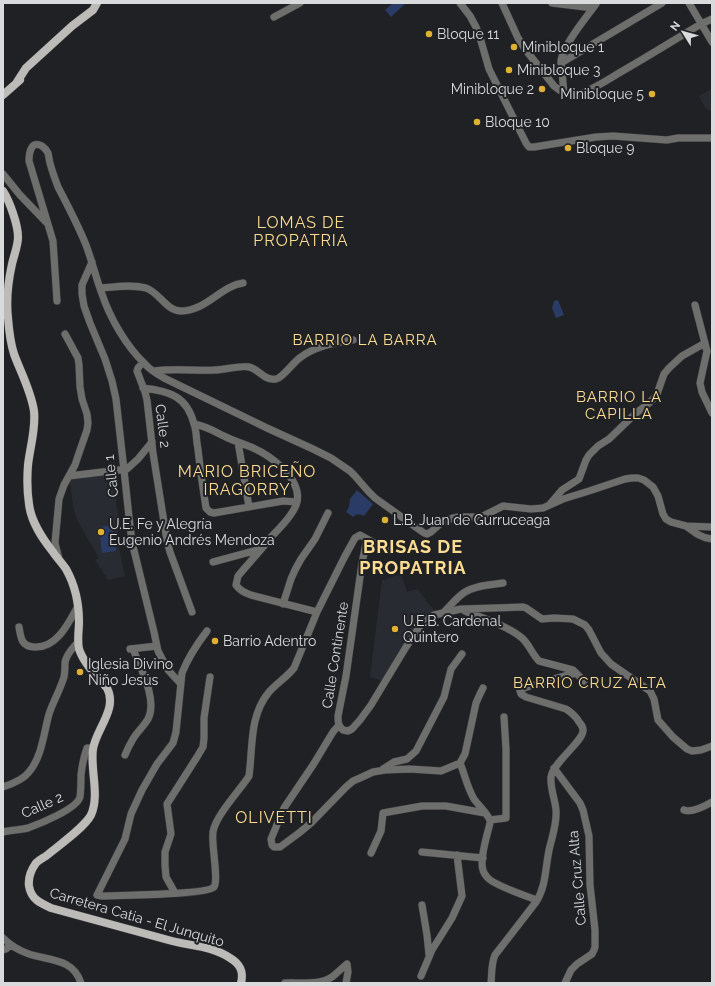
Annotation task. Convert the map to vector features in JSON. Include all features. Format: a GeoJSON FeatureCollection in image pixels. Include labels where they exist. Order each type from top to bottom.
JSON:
{"type":"FeatureCollection","features":[{"type":"Feature","properties":{"kind":"main road"},"geometry":{"type":"LineString","coordinates":[[3,95],[17,82],[26,68],[72,26],[93,10],[97,3]]}},
{"type":"Feature","properties":{"kind":"main road","name":"Carretera Catia - El Junquito"},"geometry":{"type":"LineString","coordinates":[[3,191],[15,222],[18,238],[8,287],[7,308],[9,331],[14,354],[28,389],[35,418],[28,472],[29,507],[34,522],[43,539],[66,569],[75,591],[79,612],[79,649],[86,664],[107,688],[110,699],[107,715],[93,748],[94,802],[90,816],[78,829],[37,863],[30,875],[29,881],[32,896],[36,900],[51,908],[174,942],[211,949],[222,953],[239,966],[243,976],[241,983]]}},
{"type":"Feature","properties":{"kind":"street"},"geometry":{"type":"LineString","coordinates":[[274,18],[300,3]]}},
{"type":"Feature","properties":{"kind":"street"},"geometry":{"type":"LineString","coordinates":[[460,3],[476,27],[489,69],[529,147],[596,137],[613,136],[667,140],[678,138],[712,138]]}},
{"type":"Feature","properties":{"kind":"street"},"geometry":{"type":"LineString","coordinates":[[502,3],[518,38],[554,86],[564,93],[576,95],[605,81],[712,19]]}},
{"type":"Feature","properties":{"kind":"street"},"geometry":{"type":"LineString","coordinates":[[552,3],[595,5]]}},
{"type":"Feature","properties":{"kind":"street"},"geometry":{"type":"LineString","coordinates":[[562,63],[662,3]]}},
{"type":"Feature","properties":{"kind":"street"},"geometry":{"type":"LineString","coordinates":[[688,3],[712,42]]}},
{"type":"Feature","properties":{"kind":"street"},"geometry":{"type":"LineString","coordinates":[[564,93],[562,56],[567,45],[595,5]]}},
{"type":"Feature","properties":{"kind":"street"},"geometry":{"type":"LineString","coordinates":[[57,301],[53,241],[29,161],[30,149],[38,145],[42,146],[48,153],[58,187],[86,245],[108,309],[121,334],[143,362],[164,378],[330,458],[350,471],[375,498],[424,533],[427,534],[441,523],[459,516],[480,517],[503,506],[536,510],[549,506],[563,499],[625,479],[638,478],[649,483],[653,487],[658,496],[666,519],[686,526],[712,528]]}},
{"type":"Feature","properties":{"kind":"street"},"geometry":{"type":"LineString","coordinates":[[3,174],[47,224]]}},
{"type":"Feature","properties":{"kind":"street","name":"Calle 1"},"geometry":{"type":"LineString","coordinates":[[92,262],[82,285],[82,294],[84,306],[90,323],[105,358],[116,399],[132,542],[158,651],[168,670],[180,683]]}},
{"type":"Feature","properties":{"kind":"street"},"geometry":{"type":"LineString","coordinates":[[100,288],[129,286],[146,288],[176,311],[187,311],[204,305],[234,285],[243,283]]}},
{"type":"Feature","properties":{"kind":"street"},"geometry":{"type":"LineString","coordinates":[[695,305],[707,352],[700,383],[702,392],[712,414]]}},
{"type":"Feature","properties":{"kind":"street"},"geometry":{"type":"LineString","coordinates":[[59,560],[55,543],[57,513],[61,491],[75,465],[88,423],[80,387],[78,358],[65,334]]}},
{"type":"Feature","properties":{"kind":"street"},"geometry":{"type":"LineString","coordinates":[[154,371],[165,369],[215,370],[247,366],[267,378],[278,379],[292,364],[308,352],[353,340]]}},
{"type":"Feature","properties":{"kind":"street"},"geometry":{"type":"LineString","coordinates":[[549,506],[562,490],[579,479],[589,455],[654,398],[657,394],[664,374],[672,365],[682,356],[705,343]]}},
{"type":"Feature","properties":{"kind":"street","name":"Calle 2"},"geometry":{"type":"LineString","coordinates":[[143,362],[137,371],[147,400],[153,453],[167,541],[192,612]]}},
{"type":"Feature","properties":{"kind":"street"},"geometry":{"type":"LineString","coordinates":[[143,388],[165,391],[177,397],[187,408],[194,424],[206,508],[210,512],[214,513],[284,501],[298,502]]}},
{"type":"Feature","properties":{"kind":"street"},"geometry":{"type":"LineString","coordinates":[[194,424],[206,427],[265,454],[284,470],[295,485],[297,492],[298,502],[291,515],[238,576],[236,585],[244,592],[283,604],[317,612]]}},
{"type":"Feature","properties":{"kind":"street"},"geometry":{"type":"LineString","coordinates":[[69,476],[124,470],[138,459],[152,442]]}},
{"type":"Feature","properties":{"kind":"street"},"geometry":{"type":"LineString","coordinates":[[238,442],[249,507]]}},
{"type":"Feature","properties":{"kind":"street"},"geometry":{"type":"LineString","coordinates":[[283,604],[293,574],[301,559],[315,539],[328,513]]}},
{"type":"Feature","properties":{"kind":"street"},"geometry":{"type":"LineString","coordinates":[[686,526],[697,534],[712,539]]}},
{"type":"Feature","properties":{"kind":"street"},"geometry":{"type":"LineString","coordinates":[[206,631],[182,673],[176,732],[173,743],[157,764],[142,790],[131,814],[125,839],[97,895],[175,893],[207,890],[214,886],[215,862],[212,840],[213,832],[218,818],[248,779],[253,730],[260,706],[268,693],[294,668],[317,612],[355,538],[360,535],[389,551]]}},
{"type":"Feature","properties":{"kind":"street","name":"Calle Continente"},"geometry":{"type":"LineString","coordinates":[[367,539],[362,563],[346,676],[338,716],[339,725],[344,730],[348,731],[352,729],[371,705],[406,647],[422,623],[427,619],[444,612],[462,609],[523,607],[542,619],[573,619],[585,625],[601,653],[611,664],[650,691],[654,699],[658,720],[673,737],[687,749],[692,751],[701,750],[712,746]]}},
{"type":"Feature","properties":{"kind":"street"},"geometry":{"type":"LineString","coordinates":[[213,562],[262,548]]}},
{"type":"Feature","properties":{"kind":"street"},"geometry":{"type":"LineString","coordinates":[[444,612],[459,596],[466,591],[475,588],[503,584]]}},
{"type":"Feature","properties":{"kind":"street"},"geometry":{"type":"LineString","coordinates":[[19,627],[24,644],[34,647],[47,645],[56,639],[60,634],[78,606]]}},
{"type":"Feature","properties":{"kind":"street"},"geometry":{"type":"LineString","coordinates":[[462,609],[512,631],[523,639],[539,661],[573,670],[584,681]]}},
{"type":"Feature","properties":{"kind":"street"},"geometry":{"type":"LineString","coordinates":[[3,787],[22,778],[29,772],[35,763],[49,715],[64,676],[67,656],[78,642]]}},
{"type":"Feature","properties":{"kind":"street"},"geometry":{"type":"LineString","coordinates":[[125,756],[133,738],[148,719],[150,708],[149,692],[131,649],[157,646]]}},
{"type":"Feature","properties":{"kind":"street"},"geometry":{"type":"LineString","coordinates":[[382,771],[394,762],[407,759],[416,751],[444,697],[452,669],[462,654]]}},
{"type":"Feature","properties":{"kind":"street"},"geometry":{"type":"LineString","coordinates":[[490,983],[495,955],[537,900],[543,888],[550,847],[555,831],[556,810],[551,776],[554,768],[584,730],[577,718],[566,710],[526,697],[521,694],[520,691],[523,688],[576,672]]}},
{"type":"Feature","properties":{"kind":"street"},"geometry":{"type":"LineString","coordinates":[[175,893],[166,877],[165,852],[171,834],[167,804],[203,747],[204,718],[210,677]]}},
{"type":"Feature","properties":{"kind":"street"},"geometry":{"type":"LineString","coordinates":[[339,725],[284,808],[271,839],[274,847],[280,847],[305,828],[353,781],[373,772],[410,769],[436,772],[460,763],[465,754],[476,703],[483,688]]}},
{"type":"Feature","properties":{"kind":"street"},"geometry":{"type":"LineString","coordinates":[[490,820],[506,818],[506,749],[504,717]]}},
{"type":"Feature","properties":{"kind":"street","name":"Calle 2"},"geometry":{"type":"LineString","coordinates":[[3,832],[27,828],[57,816],[74,805],[80,798],[81,773],[87,748],[93,748]]}},
{"type":"Feature","properties":{"kind":"street"},"geometry":{"type":"LineString","coordinates":[[460,763],[471,794],[490,820],[483,858],[483,870],[485,875],[488,879],[497,884],[537,900]]}},
{"type":"Feature","properties":{"kind":"street","name":"Calle Cruz Alta"},"geometry":{"type":"LineString","coordinates":[[554,768],[580,803],[583,810],[589,836],[590,885],[595,930],[595,947],[592,954],[571,970],[565,983]]}},
{"type":"Feature","properties":{"kind":"street"},"geometry":{"type":"LineString","coordinates":[[684,810],[694,809],[712,802]]}},
{"type":"Feature","properties":{"kind":"street"},"geometry":{"type":"LineString","coordinates":[[371,853],[381,831],[383,813],[422,806],[446,806],[485,813]]}},
{"type":"Feature","properties":{"kind":"street"},"geometry":{"type":"LineString","coordinates":[[422,852],[483,858]]}},
{"type":"Feature","properties":{"kind":"street"},"geometry":{"type":"LineString","coordinates":[[421,976],[432,950],[452,918],[462,896],[457,856]]}},
{"type":"Feature","properties":{"kind":"street"},"geometry":{"type":"LineString","coordinates":[[422,905],[429,957]]}},
{"type":"Feature","properties":{"kind":"street"},"geometry":{"type":"LineString","coordinates":[[3,938],[11,945],[28,954],[55,960],[68,965],[76,972],[81,983]]}},
{"type":"Feature","properties":{"kind":"street"},"geometry":{"type":"LineString","coordinates":[[3,950],[11,945]]}},
{"type":"Feature","properties":{"kind":"street"},"geometry":{"type":"LineString","coordinates":[[285,983],[306,983],[331,978],[347,964],[348,972],[346,983]]}},
{"type":"Feature","properties":{"kind":"shaded area"},"geometry":{"type":"Polygon","coordinates":[[[393,3],[406,3],[391,17],[385,10],[393,3]]]}},
{"type":"Feature","properties":{"kind":"shaded area"},"geometry":{"type":"Polygon","coordinates":[[[712,89],[712,111],[706,109],[699,96],[712,89]]]}},
{"type":"Feature","properties":{"kind":"shaded area"},"geometry":{"type":"Polygon","coordinates":[[[558,300],[564,315],[556,318],[552,308],[554,301],[558,300]]]}},
{"type":"Feature","properties":{"kind":"shaded area","name":"U.E. Fe y Alegría Eugenio Andrés Mendoza"},"geometry":{"type":"Polygon","coordinates":[[[109,474],[110,486],[114,486],[118,515],[119,548],[125,576],[108,580],[95,560],[99,558],[78,522],[74,511],[70,478],[109,474]]]}},
{"type":"Feature","properties":{"kind":"shaded area"},"geometry":{"type":"Polygon","coordinates":[[[357,490],[373,504],[364,516],[358,514],[353,517],[346,512],[349,507],[350,499],[357,490]]]}},
{"type":"Feature","properties":{"kind":"shaded area"},"geometry":{"type":"Polygon","coordinates":[[[113,525],[116,551],[102,553],[99,527],[113,525]]]}},
{"type":"Feature","properties":{"kind":"shaded area","name":"U.E.B. Cardenal Quintero"},"geometry":{"type":"Polygon","coordinates":[[[401,574],[407,592],[418,589],[435,611],[429,614],[383,681],[370,677],[382,580],[401,574]]]}},
{"type":"Feature","properties":{"kind":"place","name":"Bloque 11"},"geometry":{"type":"Point","coordinates":[429,34]}},
{"type":"Feature","properties":{"kind":"place","name":"Minibloque 1"},"geometry":{"type":"Point","coordinates":[514,47]}},
{"type":"Feature","properties":{"kind":"place","name":"Minibloque 3"},"geometry":{"type":"Point","coordinates":[509,70]}},
{"type":"Feature","properties":{"kind":"place","name":"Minibloque 2"},"geometry":{"type":"Point","coordinates":[542,89]}},
{"type":"Feature","properties":{"kind":"place","name":"Minibloque 5"},"geometry":{"type":"Point","coordinates":[652,94]}},
{"type":"Feature","properties":{"kind":"place","name":"Bloque 10"},"geometry":{"type":"Point","coordinates":[477,122]}},
{"type":"Feature","properties":{"kind":"place","name":"Bloque 9"},"geometry":{"type":"Point","coordinates":[568,148]}},
{"type":"Feature","properties":{"kind":"place","name":"L.B. Juan de Gurruceaga"},"geometry":{"type":"Point","coordinates":[385,520]}},
{"type":"Feature","properties":{"kind":"place","name":"U.E. Fe y Alegría Eugenio Andrés Mendoza"},"geometry":{"type":"Point","coordinates":[101,532]}},
{"type":"Feature","properties":{"kind":"place","name":"U.E.B. Cardenal Quintero"},"geometry":{"type":"Point","coordinates":[395,629]}},
{"type":"Feature","properties":{"kind":"place","name":"Barrio Adentro"},"geometry":{"type":"Point","coordinates":[215,641]}},
{"type":"Feature","properties":{"kind":"place","name":"Iglesia Divino Niño Jesús"},"geometry":{"type":"Point","coordinates":[80,672]}},
{"type":"Feature","properties":{"kind":"district","name":"LOMAS DE PROPATRIA"},"geometry":{"type":"Point","coordinates":[301,231]}},
{"type":"Feature","properties":{"kind":"district","name":"BARRIO LA BARRA"},"geometry":{"type":"Point","coordinates":[365,340]}},
{"type":"Feature","properties":{"kind":"district","name":"BARRIO LA CAPILLA"},"geometry":{"type":"Point","coordinates":[619,406]}},
{"type":"Feature","properties":{"kind":"district","name":"MARIO BRICEÑO IRAGORRY"},"geometry":{"type":"Point","coordinates":[247,480]}},
{"type":"Feature","properties":{"kind":"district","name":"BRISAS DE PROPATRIA"},"geometry":{"type":"Point","coordinates":[413,557]}},
{"type":"Feature","properties":{"kind":"district","name":"BARRIO CRUZ ALTA"},"geometry":{"type":"Point","coordinates":[590,683]}},
{"type":"Feature","properties":{"kind":"district","name":"OLIVETTI"},"geometry":{"type":"Point","coordinates":[274,817]}}]}
